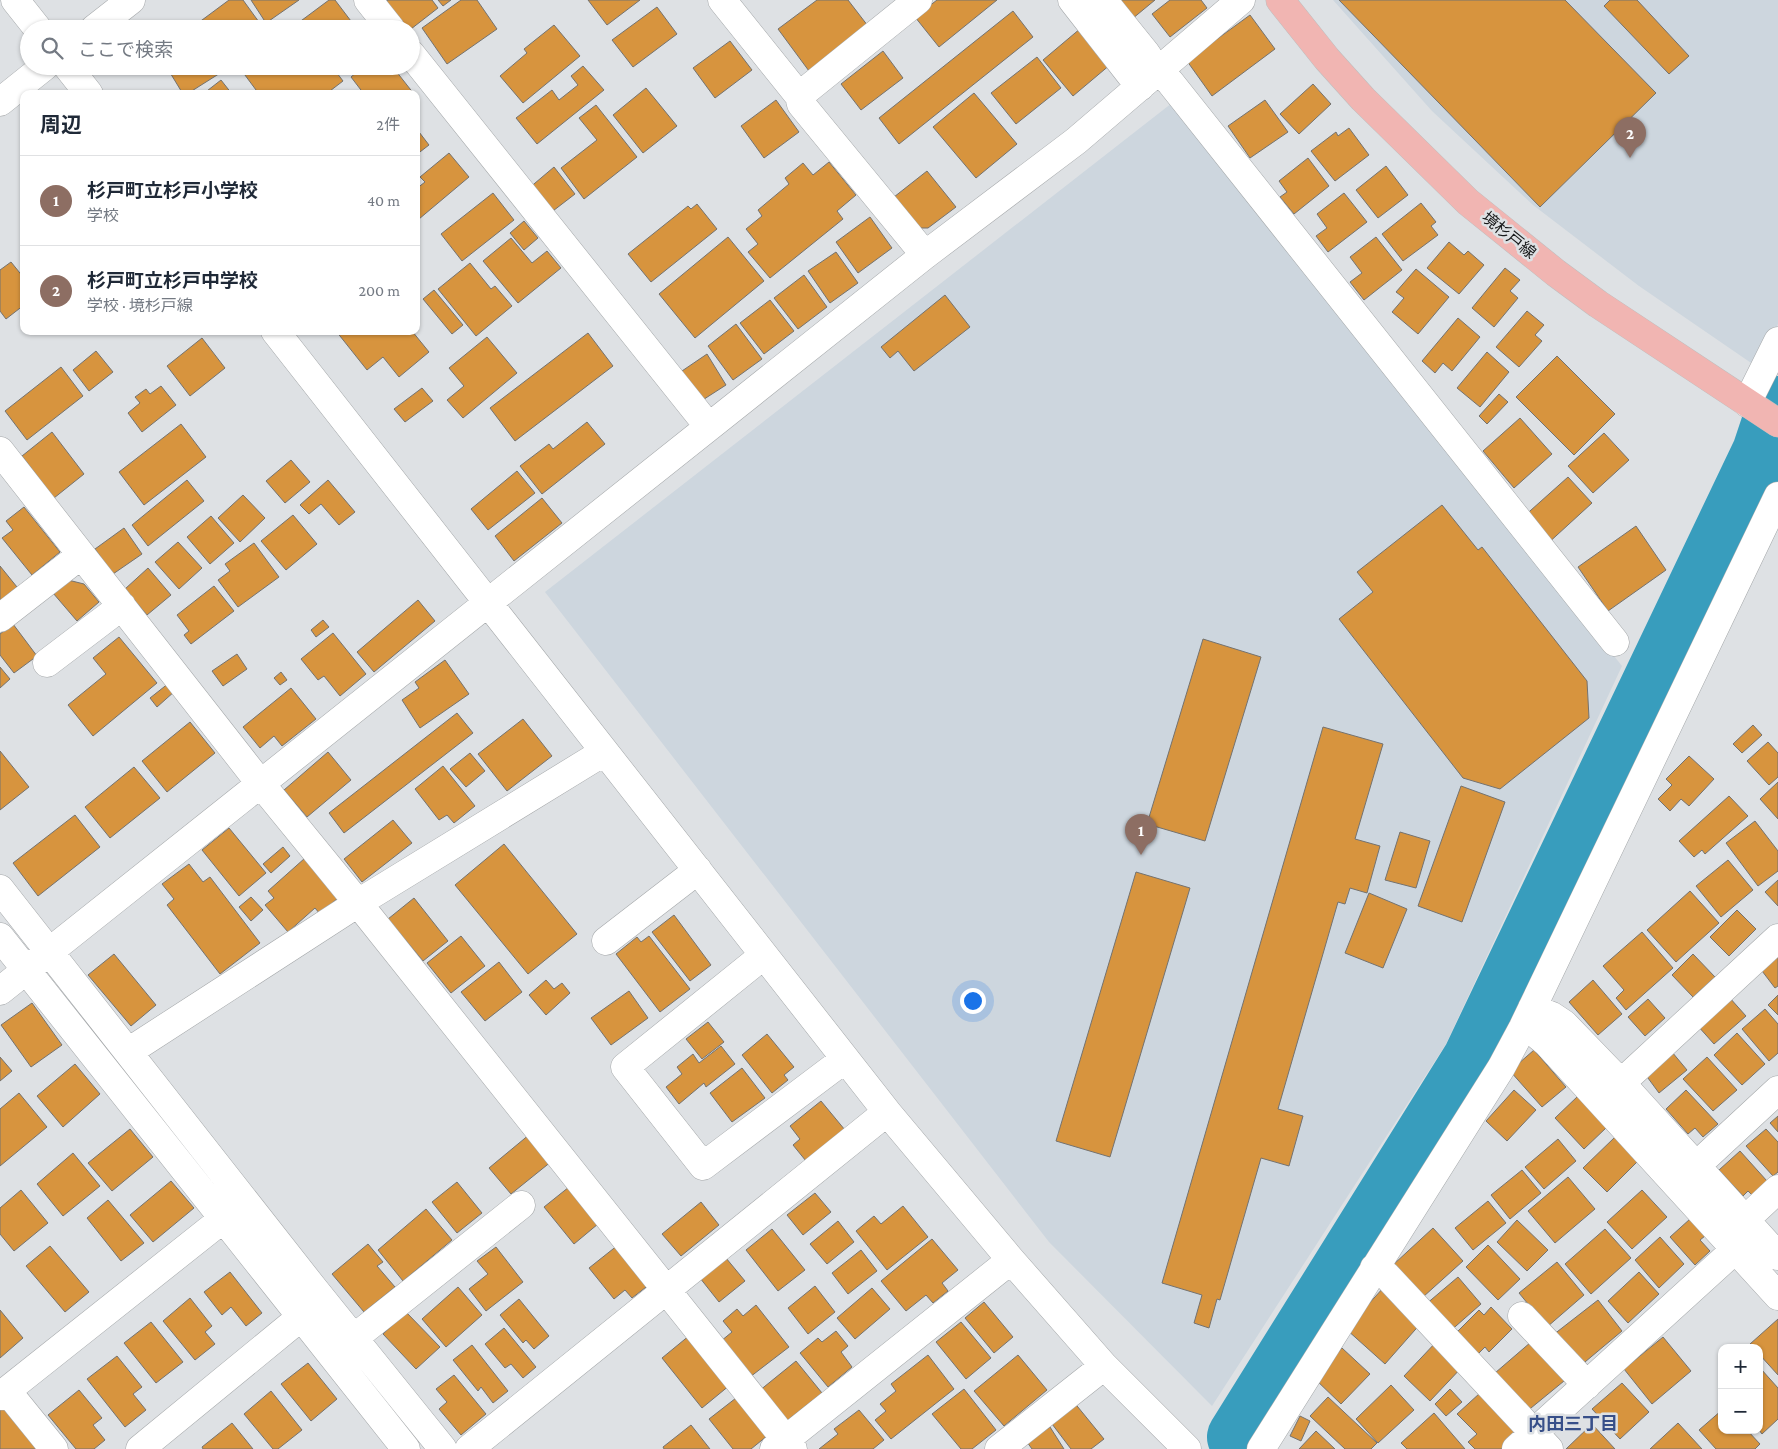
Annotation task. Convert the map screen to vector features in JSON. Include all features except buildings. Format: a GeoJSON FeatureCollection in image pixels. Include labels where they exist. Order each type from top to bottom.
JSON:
{"type":"FeatureCollection","features":[{"type":"Feature","properties":{"kind":"main road","name":"境杉戸線"},"geometry":{"type":"LineString","coordinates":[[1280,0],[1327,59],[1363,99],[1468,202],[1556,273],[1598,304],[1762,413]]}},
{"type":"Feature","properties":{"kind":"street"},"geometry":{"type":"LineString","coordinates":[[15,0],[31,20]]}},
{"type":"Feature","properties":{"kind":"street"},"geometry":{"type":"LineString","coordinates":[[105,20],[131,0]]}},
{"type":"Feature","properties":{"kind":"street"},"geometry":{"type":"LineString","coordinates":[[368,0],[384,20]]}},
{"type":"Feature","properties":{"kind":"street"},"geometry":{"type":"LineString","coordinates":[[722,0],[799,96],[801,104],[925,255]]}},
{"type":"Feature","properties":{"kind":"street"},"geometry":{"type":"LineString","coordinates":[[799,96],[918,0]]}},
{"type":"Feature","properties":{"kind":"street"},"geometry":{"type":"LineString","coordinates":[[1072,0],[1149,79],[1170,82],[1615,642]]}},
{"type":"Feature","properties":{"kind":"street"},"geometry":{"type":"LineString","coordinates":[[1103,0],[1145,52],[1149,79]]}},
{"type":"Feature","properties":{"kind":"street"},"geometry":{"type":"LineString","coordinates":[[0,991],[925,255],[1076,141],[1241,0]]}},
{"type":"Feature","properties":{"kind":"street"},"geometry":{"type":"LineString","coordinates":[[420,65],[709,427]]}},
{"type":"Feature","properties":{"kind":"street"},"geometry":{"type":"LineString","coordinates":[[0,102],[34,75]]}},
{"type":"Feature","properties":{"kind":"street"},"geometry":{"type":"LineString","coordinates":[[74,75],[86,90]]}},
{"type":"Feature","properties":{"kind":"street"},"geometry":{"type":"LineString","coordinates":[[278,335],[887,1112],[1011,1260],[1104,1366],[1186,1449]]}},
{"type":"Feature","properties":{"kind":"street"},"geometry":{"type":"LineString","coordinates":[[1762,413],[1778,341]]}},
{"type":"Feature","properties":{"kind":"street"},"geometry":{"type":"LineString","coordinates":[[5,466],[122,606],[260,783],[667,1290],[784,1446],[1011,1260]]}},
{"type":"Feature","properties":{"kind":"street"},"geometry":{"type":"LineString","coordinates":[[1261,1449],[1501,1068],[1778,496]]}},
{"type":"Feature","properties":{"kind":"street"},"geometry":{"type":"LineString","coordinates":[[0,618],[81,555]]}},
{"type":"Feature","properties":{"kind":"street"},"geometry":{"type":"LineString","coordinates":[[47,663],[122,606]]}},
{"type":"Feature","properties":{"kind":"street"},"geometry":{"type":"LineString","coordinates":[[128,1052],[358,903],[604,752]]}},
{"type":"Feature","properties":{"kind":"street"},"geometry":{"type":"LineString","coordinates":[[606,942],[698,870]]}},
{"type":"Feature","properties":{"kind":"street"},"geometry":{"type":"LineString","coordinates":[[0,889],[443,1449]]}},
{"type":"Feature","properties":{"kind":"street"},"geometry":{"type":"LineString","coordinates":[[0,937],[406,1449]]}},
{"type":"Feature","properties":{"kind":"street"},"geometry":{"type":"LineString","coordinates":[[1621,1083],[1778,938]]}},
{"type":"Feature","properties":{"kind":"street"},"geometry":{"type":"LineString","coordinates":[[764,955],[625,1067],[704,1166],[845,1059]]}},
{"type":"Feature","properties":{"kind":"street"},"geometry":{"type":"LineString","coordinates":[[1527,1017],[1552,1016],[1564,1024],[1689,1158],[1745,1233],[1778,1296]]}},
{"type":"Feature","properties":{"kind":"street"},"geometry":{"type":"LineString","coordinates":[[1527,1017],[1536,1033],[1662,1168],[1745,1233],[1778,1256]]}},
{"type":"Feature","properties":{"kind":"street"},"geometry":{"type":"LineString","coordinates":[[1662,1168],[1689,1158],[1778,1090]]}},
{"type":"Feature","properties":{"kind":"street"},"geometry":{"type":"LineString","coordinates":[[469,1449],[887,1112]]}},
{"type":"Feature","properties":{"kind":"street"},"geometry":{"type":"LineString","coordinates":[[1374,1268],[1386,1275],[1533,1444],[1587,1385],[1745,1233],[1778,1189]]}},
{"type":"Feature","properties":{"kind":"street"},"geometry":{"type":"LineString","coordinates":[[354,1338],[521,1205]]}},
{"type":"Feature","properties":{"kind":"street"},"geometry":{"type":"LineString","coordinates":[[54,1449],[4,1394],[224,1219]]}},
{"type":"Feature","properties":{"kind":"street"},"geometry":{"type":"LineString","coordinates":[[1522,1316],[1587,1385]]}},
{"type":"Feature","properties":{"kind":"street"},"geometry":{"type":"LineString","coordinates":[[157,1444],[301,1317]]}},
{"type":"Feature","properties":{"kind":"street"},"geometry":{"type":"LineString","coordinates":[[1000,1449],[1104,1366]]}},
{"type":"Feature","properties":{"kind":"shaded area"},"geometry":{"type":"Polygon","coordinates":[[[1333,0],[1778,0],[1778,324],[1757,367],[1639,286],[1533,205],[1432,111],[1333,0]]]}},
{"type":"Feature","properties":{"kind":"shaded area"},"geometry":{"type":"Polygon","coordinates":[[[1172,103],[1622,666],[1446,1044],[1212,1406],[1049,1242],[545,592],[1172,103]]]}},
{"type":"Feature","properties":{"kind":"waterway"},"geometry":{"type":"LineString","coordinates":[[1238,1437],[1473,1060],[1763,452],[1778,407]]}},
{"type":"Feature","properties":{"kind":"place","name":"杉戸町立杉戸中学校"},"geometry":{"type":"Point","coordinates":[1630,158]}},
{"type":"Feature","properties":{"kind":"place","name":"杉戸町立杉戸小学校"},"geometry":{"type":"Point","coordinates":[1141,855]}},
{"type":"Feature","properties":{"kind":"district","name":"内田三丁目"},"geometry":{"type":"Point","coordinates":[1573,1424]}}]}
